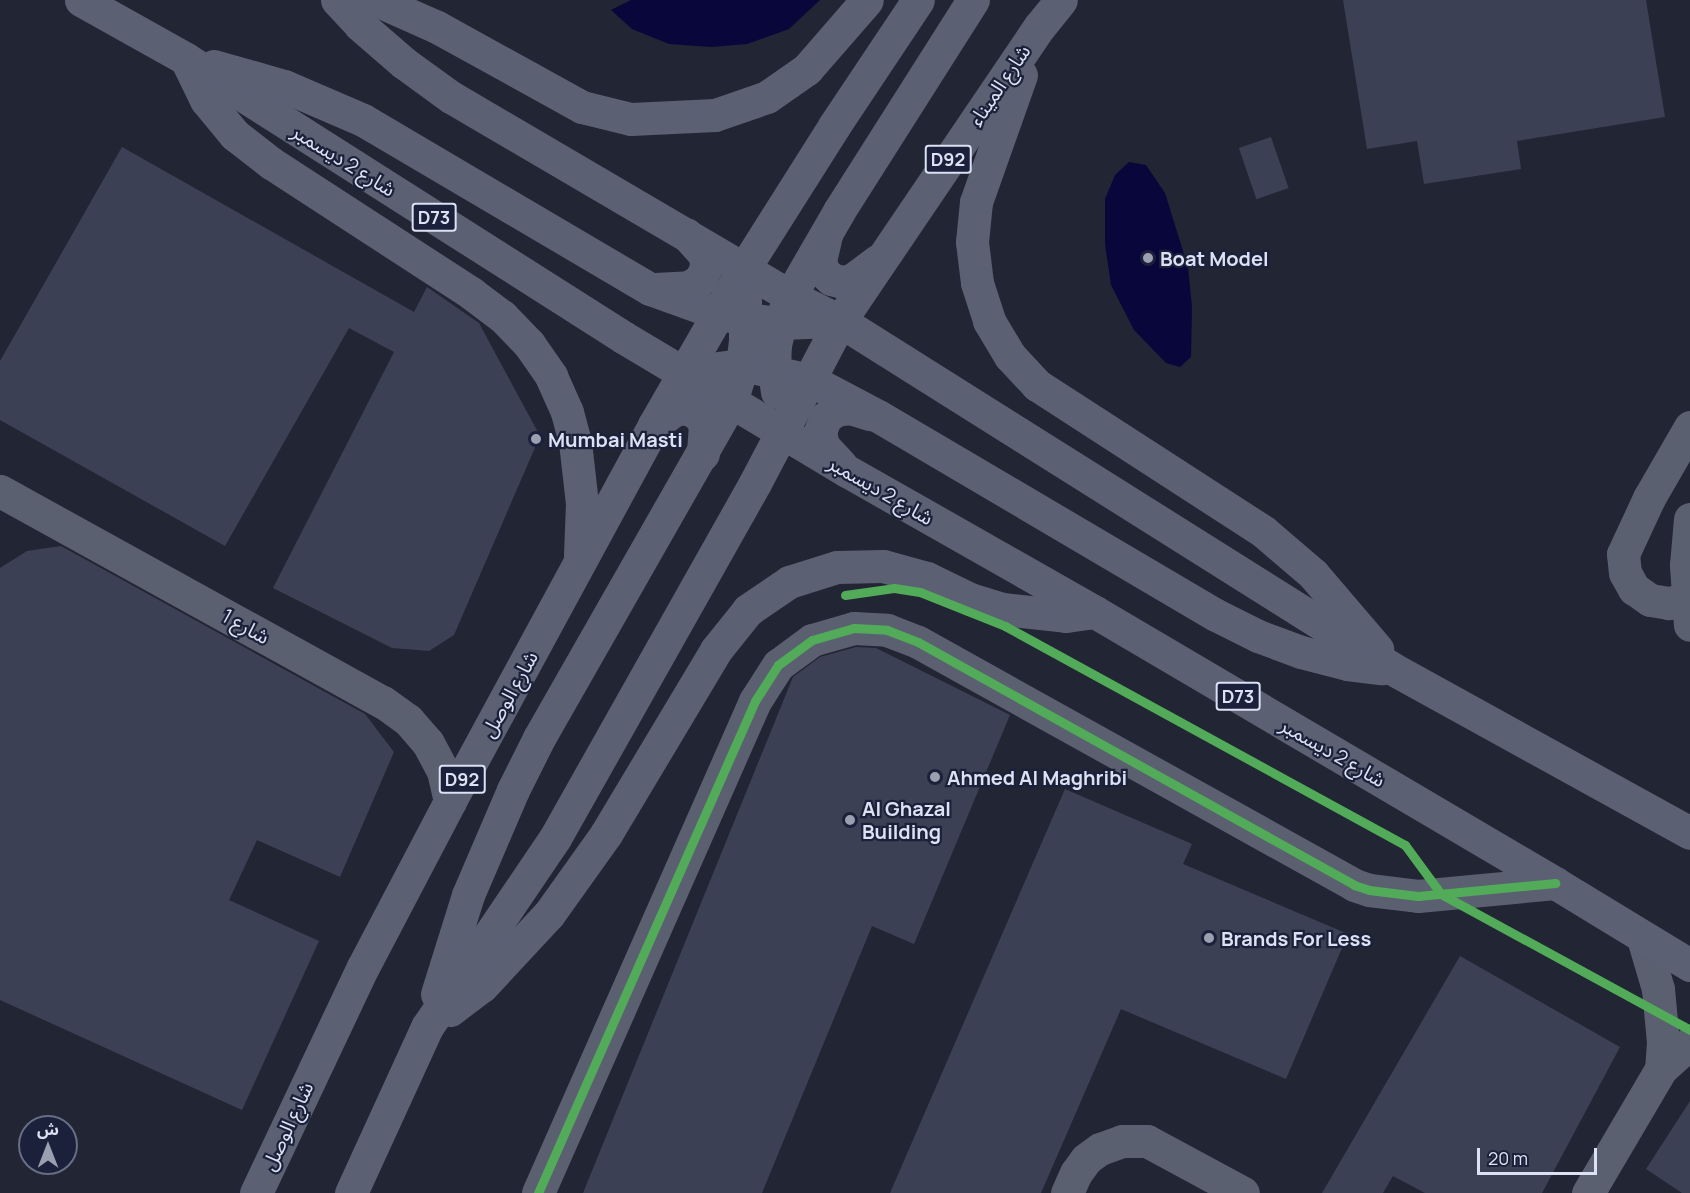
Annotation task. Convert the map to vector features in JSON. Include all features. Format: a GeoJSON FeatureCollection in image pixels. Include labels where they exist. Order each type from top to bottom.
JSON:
{"type":"FeatureCollection","features":[{"type":"Feature","properties":{"kind":"main road","name":"شارع 2 ديسمبر"},"geometry":{"type":"LineString","coordinates":[[81,0],[186,59],[731,402],[1095,612],[1690,965]]}},
{"type":"Feature","properties":{"kind":"main road"},"geometry":{"type":"LineString","coordinates":[[337,0],[360,25],[395,56],[451,97],[745,267],[785,309]]}},
{"type":"Feature","properties":{"kind":"main road"},"geometry":{"type":"LineString","coordinates":[[376,0],[437,27],[582,107],[631,119],[681,119],[715,115],[767,97],[807,69],[867,0]]}},
{"type":"Feature","properties":{"kind":"main road","name":"D92"},"geometry":{"type":"LineString","coordinates":[[745,267],[846,106],[918,0]]}},
{"type":"Feature","properties":{"kind":"main road"},"geometry":{"type":"LineString","coordinates":[[783,432],[774,370],[785,309],[829,228],[973,0]]}},
{"type":"Feature","properties":{"kind":"main road","name":"شارع الميناء"},"geometry":{"type":"LineString","coordinates":[[840,321],[881,257],[1040,26],[1061,0]]}},
{"type":"Feature","properties":{"kind":"main road"},"geometry":{"type":"LineString","coordinates":[[1040,26],[976,202],[972,242],[977,283],[989,321],[1010,356],[1037,385],[1264,532],[1289,552],[1335,598],[1393,669]]}},
{"type":"Feature","properties":{"kind":"main road"},"geometry":{"type":"LineString","coordinates":[[186,59],[284,86],[363,120],[650,289],[732,316],[785,309],[840,321],[1393,669],[1690,833]]}},
{"type":"Feature","properties":{"kind":"main road"},"geometry":{"type":"LineString","coordinates":[[186,59],[206,100],[235,135],[271,163],[471,293],[502,316],[529,344],[551,376],[567,412],[575,442],[582,503],[580,564]]}},
{"type":"Feature","properties":{"kind":"main road"},"geometry":{"type":"LineString","coordinates":[[829,228],[820,261],[823,271],[831,279],[842,282],[852,280],[881,257]]}},
{"type":"Feature","properties":{"kind":"main road"},"geometry":{"type":"LineString","coordinates":[[650,289],[689,287],[700,280],[706,268],[705,255],[683,231]]}},
{"type":"Feature","properties":{"kind":"main road","name":"شارع الوصل"},"geometry":{"type":"LineString","coordinates":[[256,1193],[272,1154],[363,967],[450,801],[683,373],[732,316],[745,267]]}},
{"type":"Feature","properties":{"kind":"main road"},"geometry":{"type":"LineString","coordinates":[[427,1028],[468,895],[513,790],[539,738],[731,402],[741,365],[732,316]]}},
{"type":"Feature","properties":{"kind":"main road","name":"D92"},"geometry":{"type":"LineString","coordinates":[[351,1193],[427,1028],[555,838],[783,432],[840,321]]}},
{"type":"Feature","properties":{"kind":"main road"},"geometry":{"type":"LineString","coordinates":[[683,373],[741,365],[774,370],[810,381],[878,416],[1216,615],[1258,636],[1302,652],[1336,661],[1393,669]]}},
{"type":"Feature","properties":{"kind":"main road"},"geometry":{"type":"LineString","coordinates":[[654,425],[674,410],[687,408],[699,414],[705,424],[703,454]]}},
{"type":"Feature","properties":{"kind":"main road"},"geometry":{"type":"LineString","coordinates":[[847,471],[823,446],[820,432],[825,418],[836,410],[850,408],[878,416]]}},
{"type":"Feature","properties":{"kind":"main road"},"geometry":{"type":"LineString","coordinates":[[427,1028],[482,986],[549,914],[606,834],[716,650],[748,610],[789,582],[837,567],[883,566],[927,578],[970,599],[1002,609],[1066,616],[1095,612]]}},
{"type":"Feature","properties":{"kind":"street"},"geometry":{"type":"LineString","coordinates":[[1689,527],[1688,612],[1669,603],[1650,600],[1634,589],[1625,573],[1623,554],[1649,498],[1690,427]]}},
{"type":"Feature","properties":{"kind":"street","name":"شارع 1"},"geometry":{"type":"LineString","coordinates":[[0,491],[383,702],[408,720],[428,743],[443,771],[450,801]]}},
{"type":"Feature","properties":{"kind":"street"},"geometry":{"type":"LineString","coordinates":[[538,1193],[755,701],[778,665],[812,640],[854,628],[887,630],[918,642],[1354,885],[1369,890],[1418,896],[1555,883]]}},
{"type":"Feature","properties":{"kind":"street"},"geometry":{"type":"LineString","coordinates":[[1643,938],[1658,989],[1663,1042],[1661,1070]]}},
{"type":"Feature","properties":{"kind":"street"},"geometry":{"type":"LineString","coordinates":[[1588,1193],[1661,1070],[1690,1043]]}},
{"type":"Feature","properties":{"kind":"street"},"geometry":{"type":"LineString","coordinates":[[1067,1193],[1086,1159],[1100,1149],[1122,1141],[1147,1141],[1243,1193]]}},
{"type":"Feature","properties":{"kind":"shaded area"},"geometry":{"type":"Polygon","coordinates":[[[631,0],[820,0],[789,29],[747,44],[711,47],[669,44],[632,29],[611,10],[631,0]]]}},
{"type":"Feature","properties":{"kind":"shaded area"},"geometry":{"type":"Polygon","coordinates":[[[1129,162],[1146,165],[1165,193],[1188,267],[1192,307],[1191,357],[1180,367],[1166,363],[1134,330],[1111,285],[1105,244],[1105,199],[1115,175],[1129,162]]]}},
{"type":"Feature","properties":{"kind":"building"},"geometry":{"type":"Polygon","coordinates":[[[1343,0],[1646,0],[1665,117],[1517,141],[1521,169],[1424,184],[1417,141],[1367,149],[1343,0]]]}},
{"type":"Feature","properties":{"kind":"building"},"geometry":{"type":"Polygon","coordinates":[[[1271,137],[1289,188],[1256,199],[1239,148],[1271,137]]]}},
{"type":"Feature","properties":{"kind":"building"},"geometry":{"type":"Polygon","coordinates":[[[122,147],[414,312],[427,287],[479,323],[540,436],[454,635],[429,651],[392,648],[273,588],[394,352],[349,328],[225,546],[0,420],[0,361],[122,147]]]}},
{"type":"Feature","properties":{"kind":"building"},"geometry":{"type":"Polygon","coordinates":[[[61,546],[365,714],[394,752],[340,877],[257,840],[229,900],[319,941],[242,1110],[0,1000],[0,568],[27,551],[61,546]]]}},
{"type":"Feature","properties":{"kind":"building","name":"Al Ghazal Building"},"geometry":{"type":"Polygon","coordinates":[[[856,647],[876,648],[1010,715],[914,944],[872,926],[762,1193],[583,1193],[793,677],[820,657],[856,647]]]}},
{"type":"Feature","properties":{"kind":"building"},"geometry":{"type":"Polygon","coordinates":[[[1065,789],[1192,844],[1183,864],[1348,934],[1286,1079],[1121,1009],[1041,1193],[890,1193],[1065,789]]]}},
{"type":"Feature","properties":{"kind":"building"},"geometry":{"type":"Polygon","coordinates":[[[1460,956],[1620,1047],[1542,1193],[1425,1193],[1393,1176],[1383,1193],[1322,1193],[1460,956]]]}},
{"type":"Feature","properties":{"kind":"building"},"geometry":{"type":"Polygon","coordinates":[[[1690,1101],[1690,1193],[1682,1193],[1646,1169],[1690,1101]]]}},
{"type":"Feature","properties":{"kind":"cycle path"},"geometry":{"type":"LineString","coordinates":[[845,595],[894,588],[920,592],[1005,626],[1405,845],[1441,894],[1690,1030]]}},
{"type":"Feature","properties":{"kind":"cycle path"},"geometry":{"type":"LineString","coordinates":[[538,1193],[755,701],[778,665],[812,640],[854,628],[887,630],[918,642],[1354,885],[1369,890],[1418,896],[1555,883]]}},
{"type":"Feature","properties":{"kind":"place","name":"Boat Model"},"geometry":{"type":"Point","coordinates":[1148,258]}},
{"type":"Feature","properties":{"kind":"place","name":"Mumbai Masti"},"geometry":{"type":"Point","coordinates":[536,439]}},
{"type":"Feature","properties":{"kind":"place","name":"Ahmed Al Maghribi"},"geometry":{"type":"Point","coordinates":[935,777]}},
{"type":"Feature","properties":{"kind":"place","name":"Al Ghazal Building"},"geometry":{"type":"Point","coordinates":[850,820]}},
{"type":"Feature","properties":{"kind":"place","name":"Brands For Less"},"geometry":{"type":"Point","coordinates":[1209,938]}}]}
